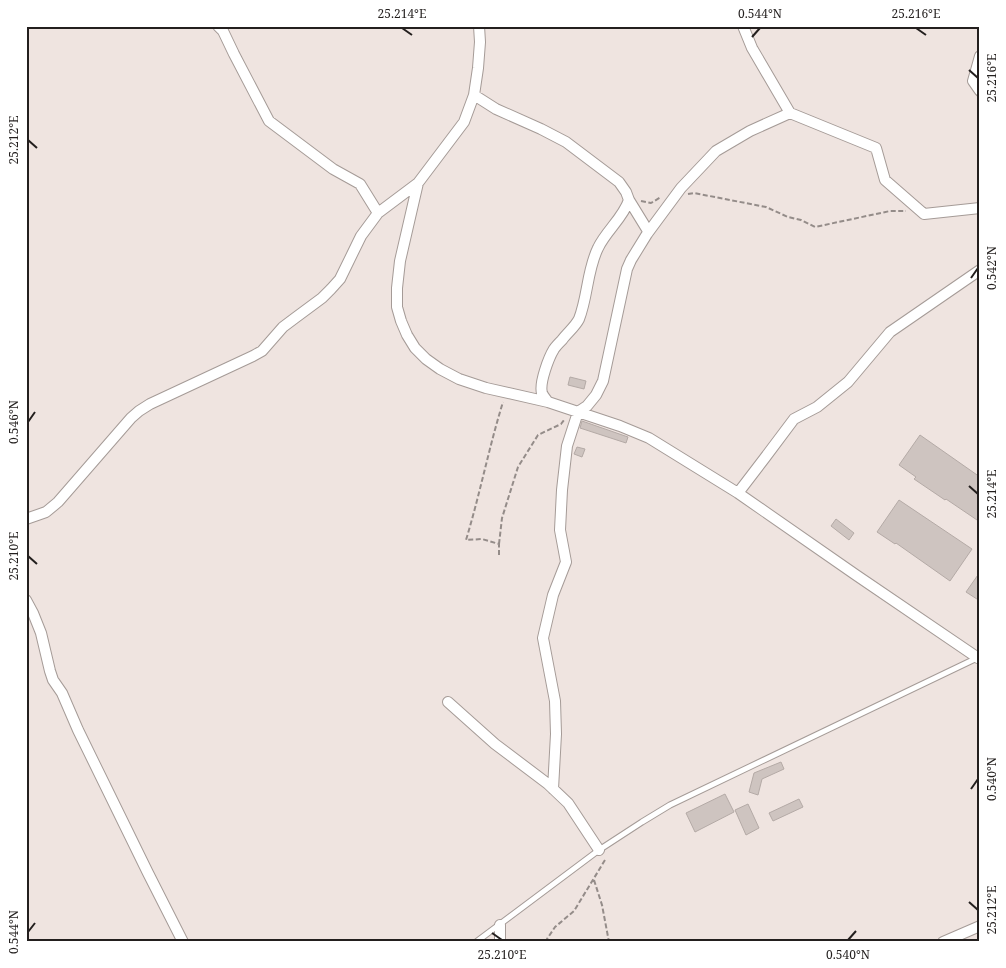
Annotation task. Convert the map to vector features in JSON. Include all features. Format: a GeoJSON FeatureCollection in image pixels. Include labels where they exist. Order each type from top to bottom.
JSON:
{"type":"FeatureCollection","features":[{"type":"Feature","properties":{"kind":"street"},"geometry":{"type":"LineString","coordinates":[[218,26],[223,32],[269,121],[333,169],[360,184],[378,213]]}},
{"type":"Feature","properties":{"kind":"street"},"geometry":{"type":"LineString","coordinates":[[26,519],[46,512],[58,502],[139,411],[262,351],[283,327],[331,289],[340,279],[361,236],[378,213],[418,183],[464,122],[474,95],[480,42],[479,26]]}},
{"type":"Feature","properties":{"kind":"street"},"geometry":{"type":"LineString","coordinates":[[743,26],[752,48],[790,113],[876,148],[885,180],[924,214],[980,208]]}},
{"type":"Feature","properties":{"kind":"street"},"geometry":{"type":"LineString","coordinates":[[980,56],[973,81],[980,91]]}},
{"type":"Feature","properties":{"kind":"street"},"geometry":{"type":"LineString","coordinates":[[474,95],[496,109],[566,142],[619,182],[647,228],[647,234]]}},
{"type":"Feature","properties":{"kind":"street"},"geometry":{"type":"LineString","coordinates":[[574,411],[587,406],[596,395],[603,381],[627,269],[647,234],[677,194],[716,151],[750,131],[790,113]]}},
{"type":"Feature","properties":{"kind":"street"},"geometry":{"type":"LineString","coordinates":[[418,183],[400,261],[397,307],[407,335],[415,348],[426,359],[459,379],[486,388],[548,402],[620,426],[649,438],[738,492],[979,658]]}},
{"type":"Feature","properties":{"kind":"street"},"geometry":{"type":"LineString","coordinates":[[548,402],[542,394],[541,387],[550,358],[554,349],[578,320],[585,299],[594,256],[602,240],[626,208],[629,200]]}},
{"type":"Feature","properties":{"kind":"street"},"geometry":{"type":"LineString","coordinates":[[738,492],[794,419],[816,407],[848,382],[890,332],[980,270]]}},
{"type":"Feature","properties":{"kind":"street"},"geometry":{"type":"LineString","coordinates":[[553,789],[556,734],[555,701],[543,638],[553,594],[566,562],[560,530],[562,490],[567,446],[574,411]]}},
{"type":"Feature","properties":{"kind":"street"},"geometry":{"type":"LineString","coordinates":[[26,600],[41,633],[53,680],[62,693],[87,748],[183,942]]}},
{"type":"Feature","properties":{"kind":"street"},"geometry":{"type":"LineString","coordinates":[[448,702],[494,744],[553,789],[568,804],[599,850]]}},
{"type":"Feature","properties":{"kind":"street"},"geometry":{"type":"LineString","coordinates":[[500,925],[500,942]]}},
{"type":"Feature","properties":{"kind":"street"},"geometry":{"type":"LineString","coordinates":[[943,942],[980,926]]}},
{"type":"Feature","properties":{"kind":"lane"},"geometry":{"type":"LineString","coordinates":[[476,942],[599,850],[670,805],[979,658]]}},
{"type":"Feature","properties":{"kind":"path"},"geometry":{"type":"LineString","coordinates":[[677,194],[694,193],[766,207],[815,227],[890,211],[920,210]]}},
{"type":"Feature","properties":{"kind":"path"},"geometry":{"type":"LineString","coordinates":[[629,200],[651,204],[660,197]]}},
{"type":"Feature","properties":{"kind":"path"},"geometry":{"type":"LineString","coordinates":[[498,544],[482,539],[466,540],[506,392]]}},
{"type":"Feature","properties":{"kind":"path"},"geometry":{"type":"LineString","coordinates":[[499,555],[498,544],[502,518],[518,467],[538,435],[561,424],[574,411]]}},
{"type":"Feature","properties":{"kind":"path"},"geometry":{"type":"LineString","coordinates":[[545,942],[555,927],[574,911],[594,880],[605,860],[599,850]]}},
{"type":"Feature","properties":{"kind":"path"},"geometry":{"type":"LineString","coordinates":[[594,880],[602,905],[609,942]]}},
{"type":"Feature","properties":{"kind":"building"},"geometry":{"type":"Polygon","coordinates":[[[570,377],[586,381],[584,389],[568,385],[570,377]]]}},
{"type":"Feature","properties":{"kind":"building"},"geometry":{"type":"Polygon","coordinates":[[[582,421],[628,437],[626,443],[580,428],[582,421]]]}},
{"type":"Feature","properties":{"kind":"building"},"geometry":{"type":"Polygon","coordinates":[[[920,435],[980,477],[980,522],[914,479],[916,477],[899,465],[920,435]]]}},
{"type":"Feature","properties":{"kind":"building"},"geometry":{"type":"Polygon","coordinates":[[[577,447],[585,449],[582,457],[574,454],[577,447]]]}},
{"type":"Feature","properties":{"kind":"building"},"geometry":{"type":"Polygon","coordinates":[[[899,500],[972,549],[950,581],[877,532],[899,500]]]}},
{"type":"Feature","properties":{"kind":"building"},"geometry":{"type":"Polygon","coordinates":[[[836,519],[854,533],[849,540],[831,526],[836,519]]]}},
{"type":"Feature","properties":{"kind":"building"},"geometry":{"type":"Polygon","coordinates":[[[980,572],[980,601],[966,592],[980,572]]]}},
{"type":"Feature","properties":{"kind":"building"},"geometry":{"type":"Polygon","coordinates":[[[781,762],[784,769],[762,779],[758,795],[749,792],[754,773],[781,762]]]}},
{"type":"Feature","properties":{"kind":"building"},"geometry":{"type":"Polygon","coordinates":[[[725,794],[734,812],[695,832],[686,813],[725,794]]]}},
{"type":"Feature","properties":{"kind":"building"},"geometry":{"type":"Polygon","coordinates":[[[799,799],[803,807],[773,821],[769,813],[799,799]]]}},
{"type":"Feature","properties":{"kind":"building"},"geometry":{"type":"Polygon","coordinates":[[[748,804],[759,828],[746,835],[735,810],[748,804]]]}}]}
